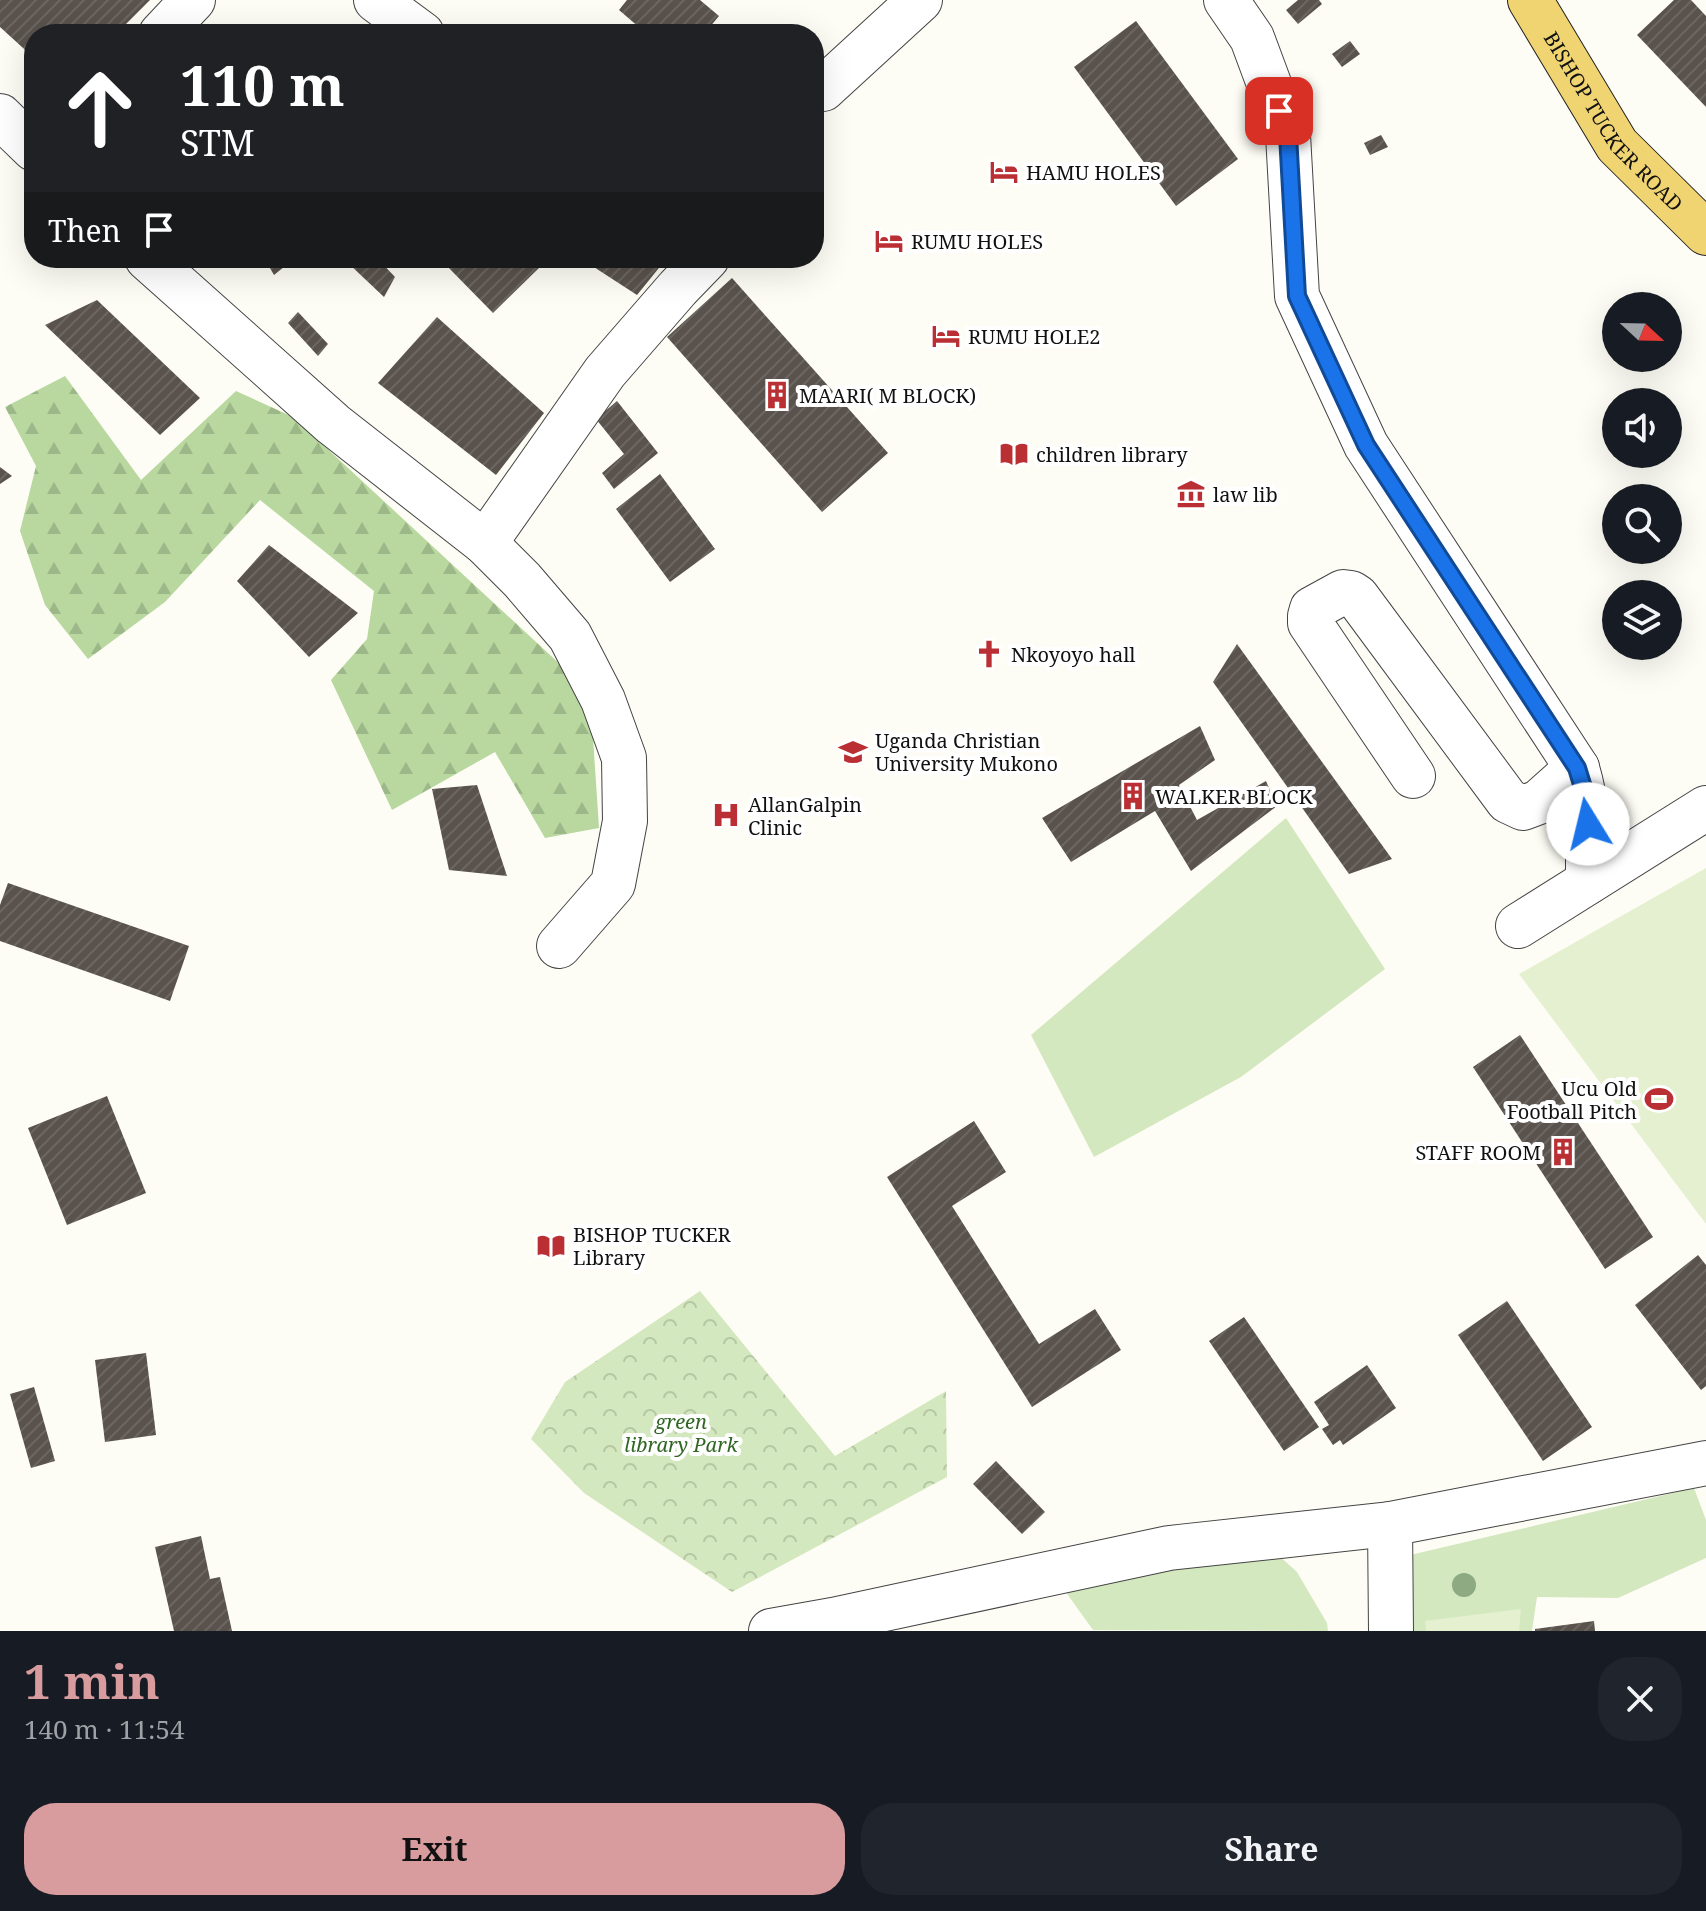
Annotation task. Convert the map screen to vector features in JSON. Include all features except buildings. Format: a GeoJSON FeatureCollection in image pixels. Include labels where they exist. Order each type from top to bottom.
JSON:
{"type":"FeatureCollection","features":[{"type":"Feature","properties":{"kind":"main road","name":"BISHOP TUCKER ROAD"},"geometry":{"type":"LineString","coordinates":[[1530,0],[1617,145],[1706,233]]}},
{"type":"Feature","properties":{"kind":"street"},"geometry":{"type":"LineString","coordinates":[[170,24],[193,0]]}},
{"type":"Feature","properties":{"kind":"street"},"geometry":{"type":"LineString","coordinates":[[376,0],[408,24]]}},
{"type":"Feature","properties":{"kind":"street"},"geometry":{"type":"LineString","coordinates":[[824,88],[920,0]]}},
{"type":"Feature","properties":{"kind":"street"},"geometry":{"type":"LineString","coordinates":[[1226,0],[1252,38],[1288,135],[1297,296],[1366,445],[1577,768],[1585,794],[1588,824],[1588,882]]}},
{"type":"Feature","properties":{"kind":"street"},"geometry":{"type":"LineString","coordinates":[[0,116],[24,139]]}},
{"type":"Feature","properties":{"kind":"street"},"geometry":{"type":"LineString","coordinates":[[158,268],[333,424],[485,543],[570,636],[603,700],[624,758],[625,821],[613,884],[559,946]]}},
{"type":"Feature","properties":{"kind":"street"},"geometry":{"type":"LineString","coordinates":[[485,543],[605,372],[697,268]]}},
{"type":"Feature","properties":{"kind":"street"},"geometry":{"type":"LineString","coordinates":[[1413,776],[1310,623],[1312,609],[1343,592],[1357,597],[1508,801],[1523,808],[1539,802],[1577,768]]}},
{"type":"Feature","properties":{"kind":"street"},"geometry":{"type":"LineString","coordinates":[[1518,926],[1706,808]]}},
{"type":"Feature","properties":{"kind":"street"},"geometry":{"type":"LineString","coordinates":[[771,1631],[833,1620],[920,1616],[1169,1548],[1390,1524],[1706,1463]]}},
{"type":"Feature","properties":{"kind":"street"},"geometry":{"type":"LineString","coordinates":[[1390,1524],[1391,1631]]}},
{"type":"Feature","properties":{"kind":"green space"},"geometry":{"type":"Polygon","coordinates":[[[65,376],[141,480],[236,391],[293,417],[590,692],[599,828],[545,838],[495,752],[392,810],[331,680],[367,639],[374,591],[260,500],[165,602],[88,659],[45,605],[20,531],[36,466],[5,407],[65,376]]]}},
{"type":"Feature","properties":{"kind":"green space"},"geometry":{"type":"Polygon","coordinates":[[[1286,818],[1385,969],[1241,1077],[1094,1157],[1031,1035],[1286,818]]]}},
{"type":"Feature","properties":{"kind":"green space","name":"Ucu Old Football Pitch"},"geometry":{"type":"Polygon","coordinates":[[[1706,868],[1706,1224],[1519,974],[1706,868]]]}},
{"type":"Feature","properties":{"kind":"green space","name":"green library Park"},"geometry":{"type":"Polygon","coordinates":[[[700,1291],[835,1456],[946,1391],[947,1477],[732,1592],[584,1493],[531,1439],[565,1382],[700,1291]]]}},
{"type":"Feature","properties":{"kind":"green space"},"geometry":{"type":"Polygon","coordinates":[[[1694,1488],[1706,1520],[1706,1558],[1618,1598],[1537,1597],[1532,1631],[1393,1631],[1389,1560],[1694,1488]]]}},
{"type":"Feature","properties":{"kind":"green space"},"geometry":{"type":"Polygon","coordinates":[[[1275,1552],[1297,1572],[1327,1623],[1328,1631],[1093,1630],[1060,1584],[1275,1552]]]}},
{"type":"Feature","properties":{"kind":"green space"},"geometry":{"type":"Polygon","coordinates":[[[1521,1609],[1519,1631],[1426,1631],[1425,1621],[1521,1609]]]}},
{"type":"Feature","properties":{"kind":"place","name":"HAMU HOLES"},"geometry":{"type":"Point","coordinates":[1004,172]}},
{"type":"Feature","properties":{"kind":"place","name":"RUMU HOLES"},"geometry":{"type":"Point","coordinates":[889,241]}},
{"type":"Feature","properties":{"kind":"place","name":"RUMU HOLE2"},"geometry":{"type":"Point","coordinates":[946,336]}},
{"type":"Feature","properties":{"kind":"place","name":"MAARI( M BLOCK)"},"geometry":{"type":"Point","coordinates":[777,395]}},
{"type":"Feature","properties":{"kind":"place","name":"children library"},"geometry":{"type":"Point","coordinates":[1014,454]}},
{"type":"Feature","properties":{"kind":"place","name":"law lib"},"geometry":{"type":"Point","coordinates":[1191,494]}},
{"type":"Feature","properties":{"kind":"place","name":"Nkoyoyo hall"},"geometry":{"type":"Point","coordinates":[989,654]}},
{"type":"Feature","properties":{"kind":"place","name":"Uganda Christian University Mukono"},"geometry":{"type":"Point","coordinates":[853,752]}},
{"type":"Feature","properties":{"kind":"place","name":"WALKER BLOCK"},"geometry":{"type":"Point","coordinates":[1133,796]}},
{"type":"Feature","properties":{"kind":"place","name":"AllanGalpin Clinic"},"geometry":{"type":"Point","coordinates":[726,815]}},
{"type":"Feature","properties":{"kind":"place","name":"Ucu Old Football Pitch"},"geometry":{"type":"Point","coordinates":[1659,1099]}},
{"type":"Feature","properties":{"kind":"place","name":"STAFF ROOM"},"geometry":{"type":"Point","coordinates":[1563,1152]}},
{"type":"Feature","properties":{"kind":"place","name":"BISHOP TUCKER Library"},"geometry":{"type":"Point","coordinates":[551,1246]}},
{"type":"Feature","properties":{"kind":"route"},"geometry":{"type":"LineString","coordinates":[[1279,111],[1288,135],[1297,296],[1366,445],[1577,768],[1585,794],[1588,824]]}}]}
